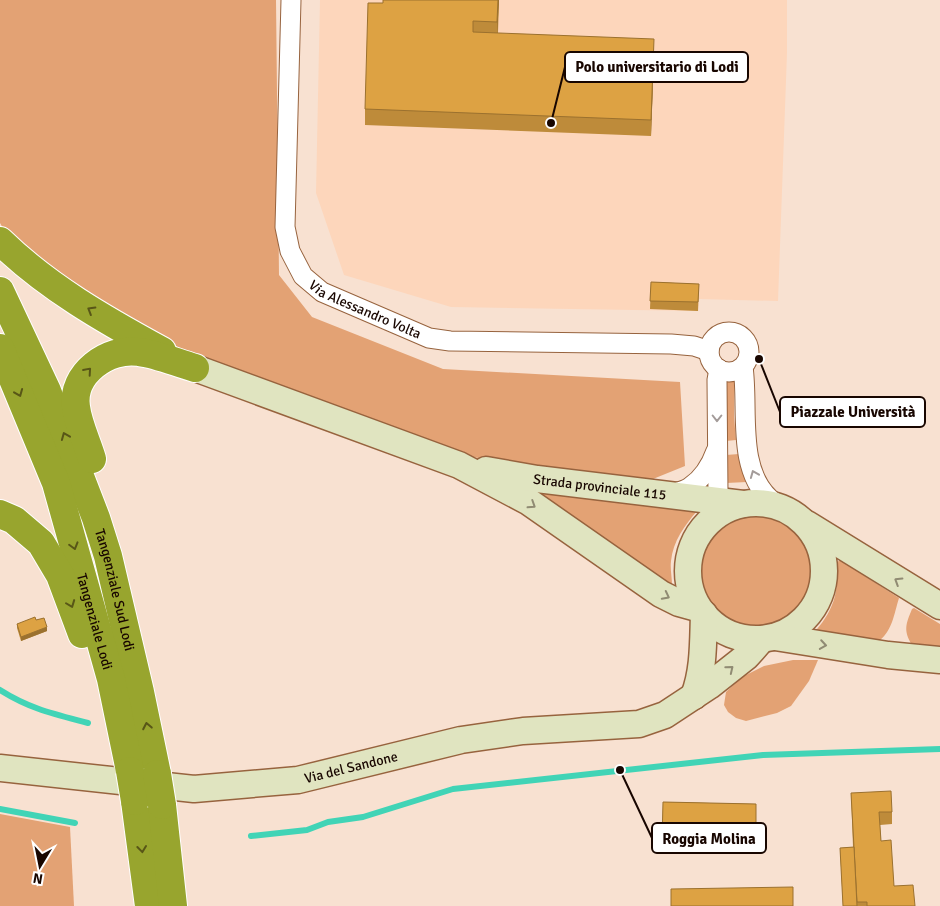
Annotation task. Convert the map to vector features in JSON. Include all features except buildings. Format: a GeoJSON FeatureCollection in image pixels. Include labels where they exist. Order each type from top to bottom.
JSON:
{"type":"FeatureCollection","features":[{"type":"Feature","properties":{"kind":"highway"},"geometry":{"type":"LineString","coordinates":[[0,241],[18,259],[85,307],[194,368]]}},
{"type":"Feature","properties":{"kind":"highway","name":"Tangenziale Sud Lodi"},"geometry":{"type":"LineString","coordinates":[[0,291],[47,391],[96,518],[108,556],[136,672],[157,774],[173,906]]}},
{"type":"Feature","properties":{"kind":"highway","name":"Tangenziale Lodi"},"geometry":{"type":"LineString","coordinates":[[0,348],[56,483],[111,679],[130,771],[149,906]]}},
{"type":"Feature","properties":{"kind":"highway"},"geometry":{"type":"LineString","coordinates":[[96,518],[97,473],[76,408],[76,397],[83,377],[92,366],[118,353],[138,352],[194,368]]}},
{"type":"Feature","properties":{"kind":"highway"},"geometry":{"type":"LineString","coordinates":[[0,514],[14,520],[41,543],[60,575],[93,665],[111,679]]}},
{"type":"Feature","properties":{"kind":"main road","name":"Strada provinciale 115"},"geometry":{"type":"LineString","coordinates":[[194,368],[459,465],[530,502],[661,594],[700,611]]}},
{"type":"Feature","properties":{"kind":"main road","name":"Strada provinciale 115"},"geometry":{"type":"LineString","coordinates":[[459,465],[537,479],[670,494],[723,509]]}},
{"type":"Feature","properties":{"kind":"main road"},"geometry":{"type":"LineString","coordinates":[[795,516],[818,543],[824,566],[822,589],[812,611],[796,627],[768,638],[752,640],[731,635],[712,624],[700,611],[689,587],[687,565],[693,544],[705,526],[723,509],[765,503],[795,516],[940,606]]}},
{"type":"Feature","properties":{"kind":"main road"},"geometry":{"type":"LineString","coordinates":[[694,696],[699,683],[702,665],[700,611]]}},
{"type":"Feature","properties":{"kind":"main road"},"geometry":{"type":"LineString","coordinates":[[768,638],[888,656],[940,660]]}},
{"type":"Feature","properties":{"kind":"main road","name":"Via del Sandone"},"geometry":{"type":"LineString","coordinates":[[0,768],[194,789],[298,780],[461,740],[524,731],[639,724],[665,715],[709,686],[768,638]]}},
{"type":"Feature","properties":{"kind":"street","name":"Via Alessandro Volta"},"geometry":{"type":"LineString","coordinates":[[292,0],[285,227],[290,251],[303,276],[322,292],[429,338],[450,341],[671,344],[694,346],[709,351]]}},
{"type":"Feature","properties":{"kind":"street"},"geometry":{"type":"LineString","coordinates":[[731,332],[739,334],[748,344],[748,360],[743,367],[736,371],[728,372],[719,369],[710,359],[709,351],[716,337],[723,333],[731,332]]}},
{"type":"Feature","properties":{"kind":"street"},"geometry":{"type":"LineString","coordinates":[[743,367],[749,462],[755,478],[763,491],[770,499],[795,516]]}},
{"type":"Feature","properties":{"kind":"street"},"geometry":{"type":"LineString","coordinates":[[719,369],[716,380],[717,448],[723,509]]}},
{"type":"Feature","properties":{"kind":"street"},"geometry":{"type":"LineString","coordinates":[[670,494],[689,488],[697,481],[712,461],[717,448]]}},
{"type":"Feature","properties":{"kind":"shaded area"},"geometry":{"type":"Polygon","coordinates":[[[0,0],[276,0],[279,275],[312,317],[443,369],[680,382],[685,466],[648,481],[457,455],[189,354],[81,289],[4,230],[0,223],[0,0]]]}},
{"type":"Feature","properties":{"kind":"shaded area"},"geometry":{"type":"Polygon","coordinates":[[[320,0],[787,0],[787,53],[778,301],[699,299],[698,311],[451,307],[344,275],[316,193],[320,0]]]}},
{"type":"Feature","properties":{"kind":"shaded area"},"geometry":{"type":"Polygon","coordinates":[[[731,377],[734,380],[736,440],[726,441],[726,381],[731,377]]]}},
{"type":"Feature","properties":{"kind":"shaded area"},"geometry":{"type":"Polygon","coordinates":[[[739,454],[747,482],[726,483],[726,455],[739,454]]]}},
{"type":"Feature","properties":{"kind":"shaded area"},"geometry":{"type":"Polygon","coordinates":[[[536,490],[697,511],[684,528],[674,547],[671,564],[672,585],[669,585],[534,495],[536,490]]]}},
{"type":"Feature","properties":{"kind":"shaded area"},"geometry":{"type":"Polygon","coordinates":[[[755,516],[777,520],[795,533],[808,551],[812,573],[808,595],[795,613],[777,626],[755,630],[733,626],[715,613],[702,595],[698,573],[702,551],[715,533],[733,520],[755,516]]]}},
{"type":"Feature","properties":{"kind":"shaded area"},"geometry":{"type":"Polygon","coordinates":[[[840,560],[899,598],[894,617],[886,634],[877,642],[812,635],[825,618],[833,602],[837,584],[836,563],[840,560]]]}},
{"type":"Feature","properties":{"kind":"shaded area"},"geometry":{"type":"Polygon","coordinates":[[[914,608],[940,624],[940,654],[912,645],[907,635],[906,627],[914,608]]]}},
{"type":"Feature","properties":{"kind":"shaded area"},"geometry":{"type":"Polygon","coordinates":[[[793,660],[818,660],[809,681],[791,706],[777,713],[746,721],[736,718],[728,712],[724,705],[726,692],[742,677],[764,666],[793,660]]]}},
{"type":"Feature","properties":{"kind":"shaded area"},"geometry":{"type":"Polygon","coordinates":[[[0,814],[70,827],[74,906],[0,906],[0,814]]]}},
{"type":"Feature","properties":{"kind":"waterway"},"geometry":{"type":"LineString","coordinates":[[0,690],[11,697],[53,714],[88,723]]}},
{"type":"Feature","properties":{"kind":"waterway"},"geometry":{"type":"LineString","coordinates":[[251,836],[307,830],[328,822],[363,817],[453,789],[763,755],[940,749]]}},
{"type":"Feature","properties":{"kind":"waterway"},"geometry":{"type":"LineString","coordinates":[[0,809],[75,823]]}},
{"type":"Feature","properties":{"kind":"place","name":"Polo universitario di Lodi"},"geometry":{"type":"Point","coordinates":[551,123]}},
{"type":"Feature","properties":{"kind":"place","name":"Piazzale Università"},"geometry":{"type":"Point","coordinates":[759,359]}},
{"type":"Feature","properties":{"kind":"place","name":"Roggia Molina"},"geometry":{"type":"Point","coordinates":[620,770]}}]}
